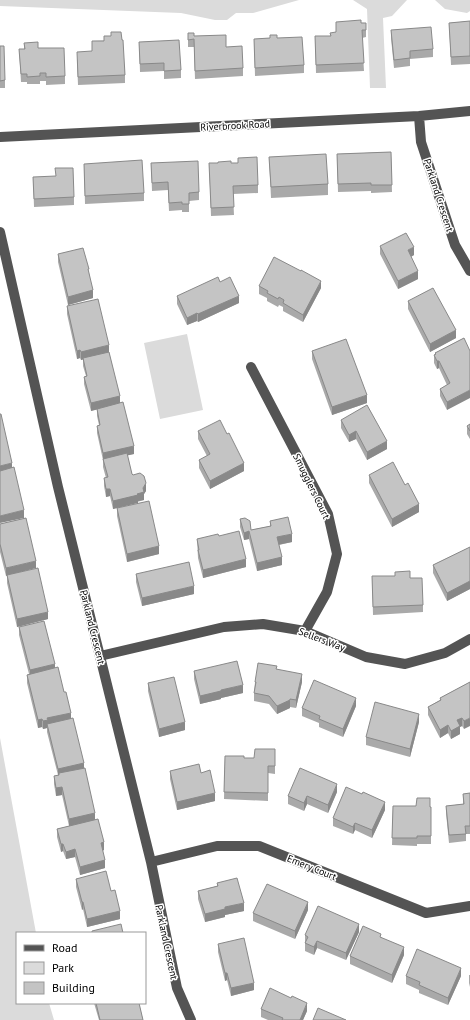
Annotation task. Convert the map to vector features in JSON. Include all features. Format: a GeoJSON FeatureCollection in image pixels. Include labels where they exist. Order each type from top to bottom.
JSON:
{"type":"FeatureCollection","features":[{"type":"Feature","properties":{"kind":"street","name":"Riverbrook Road"},"geometry":{"type":"LineString","coordinates":[[0,137],[419,116],[470,111]]}},
{"type":"Feature","properties":{"kind":"street","name":"Parkland Crescent"},"geometry":{"type":"LineString","coordinates":[[419,116],[422,142],[455,245],[470,271]]}},
{"type":"Feature","properties":{"kind":"street","name":"Parkland Crescent"},"geometry":{"type":"LineString","coordinates":[[0,232],[58,487],[151,862],[177,988],[191,1020]]}},
{"type":"Feature","properties":{"kind":"street","name":"Smugglers Court"},"geometry":{"type":"LineString","coordinates":[[251,367],[328,514],[337,554],[327,592],[305,631]]}},
{"type":"Feature","properties":{"kind":"street","name":"Sellers Way"},"geometry":{"type":"LineString","coordinates":[[100,656],[224,627],[263,624],[305,631],[366,657],[405,664],[445,652],[470,639]]}},
{"type":"Feature","properties":{"kind":"street","name":"Emery Court"},"geometry":{"type":"LineString","coordinates":[[151,862],[217,846],[259,846],[426,913],[470,906]]}},
{"type":"Feature","properties":{"kind":"green space"},"geometry":{"type":"Polygon","coordinates":[[[0,0],[299,0],[253,13],[236,13],[227,20],[215,20],[181,13],[0,6],[0,0]]]}},
{"type":"Feature","properties":{"kind":"green space"},"geometry":{"type":"Polygon","coordinates":[[[353,0],[407,0],[392,16],[383,18],[386,88],[370,88],[367,9],[353,0]]]}},
{"type":"Feature","properties":{"kind":"green space"},"geometry":{"type":"Polygon","coordinates":[[[435,0],[470,0],[470,11],[467,13],[445,9],[435,0]]]}},
{"type":"Feature","properties":{"kind":"green space"},"geometry":{"type":"Polygon","coordinates":[[[187,334],[203,410],[160,419],[144,343],[187,334]]]}},
{"type":"Feature","properties":{"kind":"green space"},"geometry":{"type":"Polygon","coordinates":[[[0,738],[36,932],[16,932],[16,1004],[49,1004],[54,1020],[0,1020],[0,738]]]}},
{"type":"Feature","properties":{"kind":"building"},"geometry":{"type":"Polygon","coordinates":[[[361,20],[361,23],[366,23],[366,30],[362,30],[364,63],[316,65],[315,36],[331,36],[330,33],[336,32],[336,22],[361,20]]]}},
{"type":"Feature","properties":{"kind":"building"},"geometry":{"type":"Polygon","coordinates":[[[470,21],[470,56],[451,57],[449,23],[470,21]]]}},
{"type":"Feature","properties":{"kind":"building"},"geometry":{"type":"Polygon","coordinates":[[[431,27],[433,49],[410,51],[410,58],[394,60],[391,30],[431,27]]]}},
{"type":"Feature","properties":{"kind":"building"},"geometry":{"type":"Polygon","coordinates":[[[111,32],[121,32],[123,40],[125,75],[78,77],[77,52],[92,51],[92,41],[104,41],[104,36],[111,36],[111,32]]]}},
{"type":"Feature","properties":{"kind":"building"},"geometry":{"type":"Polygon","coordinates":[[[188,33],[194,33],[194,36],[226,35],[226,47],[242,46],[243,68],[195,71],[194,39],[188,40],[188,33]]]}},
{"type":"Feature","properties":{"kind":"building"},"geometry":{"type":"Polygon","coordinates":[[[270,35],[277,35],[277,38],[302,37],[304,65],[255,68],[254,39],[270,38],[270,35]]]}},
{"type":"Feature","properties":{"kind":"building"},"geometry":{"type":"Polygon","coordinates":[[[179,40],[181,70],[164,71],[164,63],[140,64],[139,42],[179,40]]]}},
{"type":"Feature","properties":{"kind":"building"},"geometry":{"type":"Polygon","coordinates":[[[38,42],[38,48],[64,48],[65,76],[46,77],[46,73],[40,73],[40,76],[27,77],[27,74],[21,74],[19,49],[25,49],[24,43],[38,42]]]}},
{"type":"Feature","properties":{"kind":"building"},"geometry":{"type":"Polygon","coordinates":[[[0,46],[4,46],[5,80],[0,81],[0,46]]]}},
{"type":"Feature","properties":{"kind":"building"},"geometry":{"type":"Polygon","coordinates":[[[391,152],[392,185],[371,185],[371,183],[338,184],[337,154],[391,152]]]}},
{"type":"Feature","properties":{"kind":"building"},"geometry":{"type":"Polygon","coordinates":[[[326,154],[328,184],[271,187],[269,157],[326,154]]]}},
{"type":"Feature","properties":{"kind":"building"},"geometry":{"type":"Polygon","coordinates":[[[257,157],[258,185],[233,186],[234,207],[211,208],[209,163],[231,161],[231,163],[238,163],[238,158],[257,157]]]}},
{"type":"Feature","properties":{"kind":"building"},"geometry":{"type":"Polygon","coordinates":[[[142,160],[144,193],[85,196],[84,164],[142,160]]]}},
{"type":"Feature","properties":{"kind":"building"},"geometry":{"type":"Polygon","coordinates":[[[198,161],[199,192],[189,193],[189,204],[182,204],[182,202],[169,203],[168,182],[152,183],[151,163],[198,161]]]}},
{"type":"Feature","properties":{"kind":"building"},"geometry":{"type":"Polygon","coordinates":[[[55,168],[73,168],[74,197],[34,199],[33,177],[56,176],[55,168]]]}},
{"type":"Feature","properties":{"kind":"building"},"geometry":{"type":"Polygon","coordinates":[[[406,233],[414,247],[408,250],[418,271],[398,281],[380,246],[406,233]]]}},
{"type":"Feature","properties":{"kind":"building"},"geometry":{"type":"Polygon","coordinates":[[[83,248],[93,290],[68,297],[58,254],[83,248]]]}},
{"type":"Feature","properties":{"kind":"building"},"geometry":{"type":"Polygon","coordinates":[[[274,257],[321,281],[303,315],[283,303],[284,300],[279,297],[278,299],[267,293],[268,291],[259,286],[274,257]]]}},
{"type":"Feature","properties":{"kind":"building"},"geometry":{"type":"Polygon","coordinates":[[[218,277],[220,282],[230,277],[239,296],[187,318],[177,296],[218,277]]]}},
{"type":"Feature","properties":{"kind":"building"},"geometry":{"type":"Polygon","coordinates":[[[433,288],[456,330],[430,344],[408,301],[433,288]]]}},
{"type":"Feature","properties":{"kind":"building"},"geometry":{"type":"Polygon","coordinates":[[[98,299],[109,345],[81,352],[80,350],[77,351],[67,306],[98,299]]]}},
{"type":"Feature","properties":{"kind":"building"},"geometry":{"type":"Polygon","coordinates":[[[464,338],[470,351],[470,390],[447,402],[440,389],[450,383],[439,361],[437,361],[434,355],[436,354],[435,353],[464,338]]]}},
{"type":"Feature","properties":{"kind":"building"},"geometry":{"type":"Polygon","coordinates":[[[346,339],[367,395],[332,407],[312,351],[346,339]]]}},
{"type":"Feature","properties":{"kind":"building"},"geometry":{"type":"Polygon","coordinates":[[[109,352],[120,396],[91,403],[84,377],[87,376],[83,358],[109,352]]]}},
{"type":"Feature","properties":{"kind":"building"},"geometry":{"type":"Polygon","coordinates":[[[123,402],[134,446],[103,453],[97,426],[100,425],[97,409],[123,402]]]}},
{"type":"Feature","properties":{"kind":"building"},"geometry":{"type":"Polygon","coordinates":[[[367,405],[387,441],[367,452],[356,431],[349,435],[341,420],[367,405]]]}},
{"type":"Feature","properties":{"kind":"building"},"geometry":{"type":"Polygon","coordinates":[[[0,414],[12,463],[0,466],[0,414]]]}},
{"type":"Feature","properties":{"kind":"building"},"geometry":{"type":"Polygon","coordinates":[[[220,420],[227,434],[229,433],[244,463],[210,481],[199,460],[210,454],[198,431],[220,420]]]}},
{"type":"Feature","properties":{"kind":"building"},"geometry":{"type":"Polygon","coordinates":[[[470,424],[470,431],[467,426],[470,424]]]}},
{"type":"Feature","properties":{"kind":"building"},"geometry":{"type":"Polygon","coordinates":[[[127,453],[132,474],[140,473],[144,476],[146,483],[143,488],[144,492],[137,494],[138,495],[113,501],[110,489],[106,489],[104,478],[108,477],[103,459],[127,453]]]}},
{"type":"Feature","properties":{"kind":"building"},"geometry":{"type":"Polygon","coordinates":[[[393,462],[405,485],[408,483],[419,504],[392,519],[369,475],[393,462]]]}},
{"type":"Feature","properties":{"kind":"building"},"geometry":{"type":"Polygon","coordinates":[[[14,467],[24,510],[0,516],[0,471],[14,467]]]}},
{"type":"Feature","properties":{"kind":"building"},"geometry":{"type":"Polygon","coordinates":[[[149,501],[159,546],[127,554],[117,508],[149,501]]]}},
{"type":"Feature","properties":{"kind":"building"},"geometry":{"type":"Polygon","coordinates":[[[288,517],[292,534],[277,537],[282,557],[257,563],[249,531],[244,533],[240,519],[245,518],[250,521],[251,530],[271,526],[270,521],[288,517]]]}},
{"type":"Feature","properties":{"kind":"building"},"geometry":{"type":"Polygon","coordinates":[[[26,518],[36,561],[6,568],[0,544],[0,524],[26,518]]]}},
{"type":"Feature","properties":{"kind":"building"},"geometry":{"type":"Polygon","coordinates":[[[239,531],[246,559],[203,570],[197,539],[239,531]]]}},
{"type":"Feature","properties":{"kind":"building"},"geometry":{"type":"Polygon","coordinates":[[[470,547],[470,581],[447,593],[433,565],[470,547]]]}},
{"type":"Feature","properties":{"kind":"building"},"geometry":{"type":"Polygon","coordinates":[[[189,562],[194,586],[142,598],[136,574],[189,562]]]}},
{"type":"Feature","properties":{"kind":"building"},"geometry":{"type":"Polygon","coordinates":[[[38,568],[48,612],[17,619],[7,575],[38,568]]]}},
{"type":"Feature","properties":{"kind":"building"},"geometry":{"type":"Polygon","coordinates":[[[410,571],[410,578],[422,578],[423,605],[373,607],[372,576],[395,576],[395,572],[410,571]]]}},
{"type":"Feature","properties":{"kind":"building"},"geometry":{"type":"Polygon","coordinates":[[[44,621],[55,664],[30,670],[19,627],[44,621]]]}},
{"type":"Feature","properties":{"kind":"building"},"geometry":{"type":"Polygon","coordinates":[[[237,661],[243,685],[200,696],[194,671],[237,661]]]}},
{"type":"Feature","properties":{"kind":"building"},"geometry":{"type":"Polygon","coordinates":[[[258,663],[277,666],[276,669],[302,674],[296,700],[290,699],[277,706],[269,696],[254,693],[258,663]]]}},
{"type":"Feature","properties":{"kind":"building"},"geometry":{"type":"Polygon","coordinates":[[[58,667],[71,713],[47,718],[48,720],[38,720],[27,675],[58,667]]]}},
{"type":"Feature","properties":{"kind":"building"},"geometry":{"type":"Polygon","coordinates":[[[174,677],[185,722],[159,729],[148,683],[174,677]]]}},
{"type":"Feature","properties":{"kind":"building"},"geometry":{"type":"Polygon","coordinates":[[[314,680],[356,698],[343,729],[319,719],[320,716],[302,708],[314,680]]]}},
{"type":"Feature","properties":{"kind":"building"},"geometry":{"type":"Polygon","coordinates":[[[470,682],[470,718],[464,721],[462,718],[457,720],[460,726],[451,731],[448,725],[440,730],[428,707],[441,700],[440,698],[470,682]]]}},
{"type":"Feature","properties":{"kind":"building"},"geometry":{"type":"Polygon","coordinates":[[[375,702],[419,714],[410,749],[366,737],[375,702]]]}},
{"type":"Feature","properties":{"kind":"building"},"geometry":{"type":"Polygon","coordinates":[[[73,718],[84,763],[58,769],[47,724],[73,718]]]}},
{"type":"Feature","properties":{"kind":"building"},"geometry":{"type":"Polygon","coordinates":[[[255,749],[275,749],[275,766],[268,766],[268,793],[224,792],[225,756],[244,756],[244,758],[254,758],[255,749]]]}},
{"type":"Feature","properties":{"kind":"building"},"geometry":{"type":"Polygon","coordinates":[[[199,764],[201,773],[210,770],[215,793],[177,802],[170,771],[199,764]]]}},
{"type":"Feature","properties":{"kind":"building"},"geometry":{"type":"Polygon","coordinates":[[[85,768],[95,813],[69,819],[62,787],[56,788],[54,776],[59,775],[59,773],[85,768]]]}},
{"type":"Feature","properties":{"kind":"building"},"geometry":{"type":"Polygon","coordinates":[[[300,768],[337,784],[328,805],[307,796],[304,803],[288,796],[300,768]]]}},
{"type":"Feature","properties":{"kind":"building"},"geometry":{"type":"Polygon","coordinates":[[[346,787],[362,794],[363,792],[385,802],[372,830],[355,823],[353,827],[333,818],[346,787]]]}},
{"type":"Feature","properties":{"kind":"building"},"geometry":{"type":"Polygon","coordinates":[[[470,793],[470,826],[465,826],[466,834],[449,835],[446,806],[464,804],[463,794],[470,793]]]}},
{"type":"Feature","properties":{"kind":"building"},"geometry":{"type":"Polygon","coordinates":[[[417,798],[430,798],[431,836],[417,836],[417,838],[392,838],[393,806],[416,806],[417,798]]]}},
{"type":"Feature","properties":{"kind":"building"},"geometry":{"type":"Polygon","coordinates":[[[98,819],[104,842],[101,843],[105,860],[80,867],[75,849],[66,852],[63,844],[61,844],[57,829],[98,819]]]}},
{"type":"Feature","properties":{"kind":"building"},"geometry":{"type":"Polygon","coordinates":[[[106,871],[111,891],[115,890],[120,911],[87,919],[76,879],[106,871]]]}},
{"type":"Feature","properties":{"kind":"building"},"geometry":{"type":"Polygon","coordinates":[[[237,878],[244,903],[225,907],[225,909],[205,914],[198,891],[218,886],[217,883],[237,878]]]}},
{"type":"Feature","properties":{"kind":"building"},"geometry":{"type":"Polygon","coordinates":[[[267,884],[308,902],[295,931],[253,913],[267,884]]]}},
{"type":"Feature","properties":{"kind":"building"},"geometry":{"type":"Polygon","coordinates":[[[318,906],[359,924],[346,953],[317,941],[314,947],[305,943],[308,937],[305,935],[318,906]]]}},
{"type":"Feature","properties":{"kind":"building"},"geometry":{"type":"Polygon","coordinates":[[[121,924],[123,932],[92,932],[121,924]]]}},
{"type":"Feature","properties":{"kind":"building"},"geometry":{"type":"Polygon","coordinates":[[[363,926],[381,934],[380,937],[404,947],[392,975],[350,956],[363,926]]]}},
{"type":"Feature","properties":{"kind":"building"},"geometry":{"type":"Polygon","coordinates":[[[244,938],[254,983],[231,988],[227,973],[225,973],[218,944],[244,938]]]}},
{"type":"Feature","properties":{"kind":"building"},"geometry":{"type":"Polygon","coordinates":[[[417,949],[461,968],[448,998],[419,985],[420,982],[406,976],[417,949]]]}},
{"type":"Feature","properties":{"kind":"building"},"geometry":{"type":"Polygon","coordinates":[[[270,988],[291,998],[292,996],[307,1003],[300,1020],[282,1020],[283,1018],[261,1009],[270,988]]]}},
{"type":"Feature","properties":{"kind":"building"},"geometry":{"type":"Polygon","coordinates":[[[96,1004],[139,1004],[143,1020],[100,1020],[96,1004]]]}},
{"type":"Feature","properties":{"kind":"building"},"geometry":{"type":"Polygon","coordinates":[[[318,1008],[346,1020],[313,1020],[318,1008]]]}}]}
